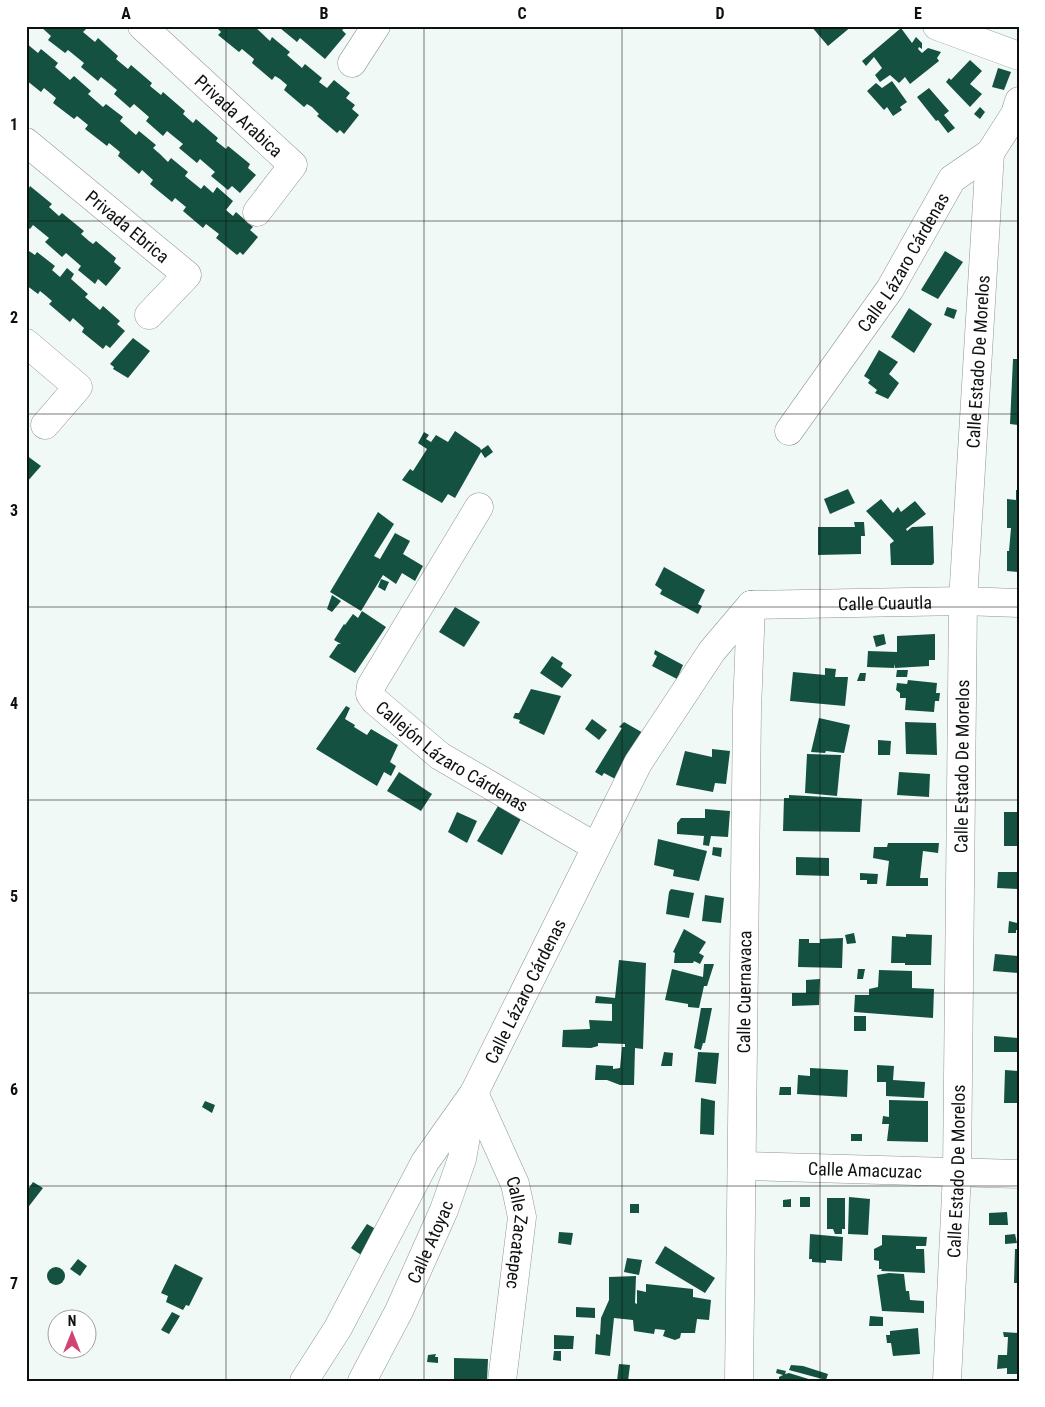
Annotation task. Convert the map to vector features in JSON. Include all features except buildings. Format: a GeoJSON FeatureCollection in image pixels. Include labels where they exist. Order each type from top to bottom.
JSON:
{"type":"FeatureCollection","features":[{"type":"Feature","properties":{"kind":"street","name":"Privada Arabica"},"geometry":{"type":"LineString","coordinates":[[142,26],[293,165],[257,212]]}},
{"type":"Feature","properties":{"kind":"street"},"geometry":{"type":"LineString","coordinates":[[352,63],[376,26]]}},
{"type":"Feature","properties":{"kind":"street"},"geometry":{"type":"LineString","coordinates":[[937,26],[1019,56]]}},
{"type":"Feature","properties":{"kind":"street","name":"Calle Lázaro Cárdenas"},"geometry":{"type":"LineString","coordinates":[[789,431],[890,289],[952,179],[990,153],[1015,114],[1019,101]]}},
{"type":"Feature","properties":{"kind":"street","name":"Privada Ebrica"},"geometry":{"type":"LineString","coordinates":[[26,142],[187,275],[149,315]]}},
{"type":"Feature","properties":{"kind":"street","name":"Calle Estado De Morelos"},"geometry":{"type":"LineString","coordinates":[[947,1381],[957,1173],[963,601],[990,153]]}},
{"type":"Feature","properties":{"kind":"street"},"geometry":{"type":"LineString","coordinates":[[26,343],[78,386],[45,425]]}},
{"type":"Feature","properties":{"kind":"street","name":"Callejón Lázaro Cárdenas"},"geometry":{"type":"LineString","coordinates":[[479,507],[371,686],[370,694],[375,701],[440,756],[596,848]]}},
{"type":"Feature","properties":{"kind":"street","name":"Calle Cuautla"},"geometry":{"type":"LineString","coordinates":[[751,605],[963,601],[1019,603]]}},
{"type":"Feature","properties":{"kind":"street","name":"Calle Lázaro Cárdenas"},"geometry":{"type":"LineString","coordinates":[[304,1381],[338,1328],[426,1162],[474,1093],[638,763],[712,651],[751,605]]}},
{"type":"Feature","properties":{"kind":"street","name":"Calle Cuernavaca"},"geometry":{"type":"LineString","coordinates":[[739,1381],[747,710],[751,605]]}},
{"type":"Feature","properties":{"kind":"street","name":"Calle Atoyac"},"geometry":{"type":"LineString","coordinates":[[362,1381],[399,1311],[444,1210],[462,1159],[474,1093]]}},
{"type":"Feature","properties":{"kind":"street","name":"Calle Zacatepec"},"geometry":{"type":"LineString","coordinates":[[474,1093],[515,1184],[522,1217],[502,1381]]}},
{"type":"Feature","properties":{"kind":"street","name":"Calle Amacuzac"},"geometry":{"type":"LineString","coordinates":[[743,1166],[1019,1174]]}}]}
